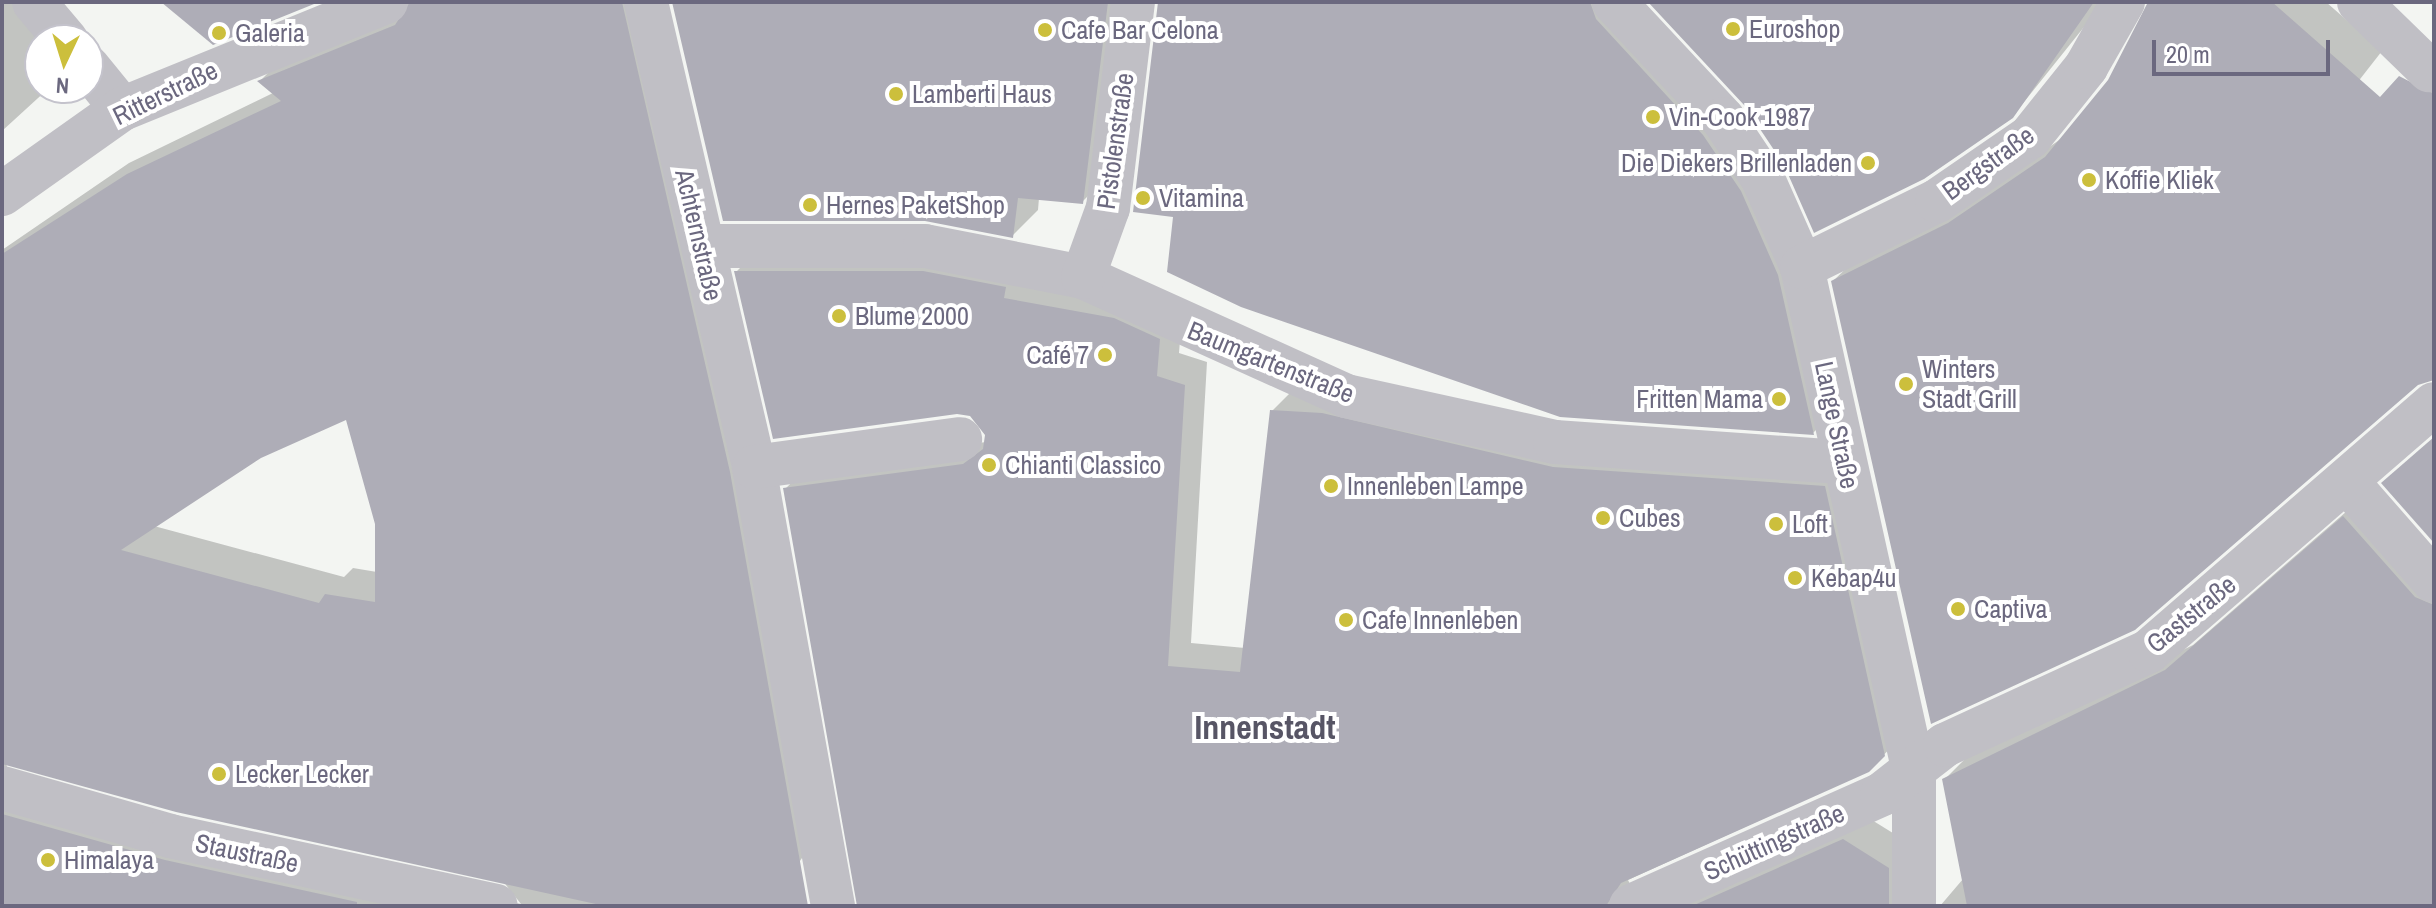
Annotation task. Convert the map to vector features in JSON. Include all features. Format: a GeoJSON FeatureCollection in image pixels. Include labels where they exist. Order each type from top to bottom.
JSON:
{"type":"FeatureCollection","features":[{"type":"Feature","properties":{"kind":"street"},"geometry":{"type":"LineString","coordinates":[[34,2],[53,24]]}},
{"type":"Feature","properties":{"kind":"street","name":"Ritterstraße"},"geometry":{"type":"LineString","coordinates":[[2,194],[122,109],[386,2]]}},
{"type":"Feature","properties":{"kind":"street","name":"Achternstraße"},"geometry":{"type":"LineString","coordinates":[[646,2],[657,76],[707,246],[754,467],[833,906]]}},
{"type":"Feature","properties":{"kind":"street","name":"Pistolenstraße"},"geometry":{"type":"LineString","coordinates":[[1083,277],[1108,208],[1133,2]]}},
{"type":"Feature","properties":{"kind":"street","name":"Lange Straße"},"geometry":{"type":"LineString","coordinates":[[1614,2],[1723,119],[1763,179],[1802,267],[1914,772],[1914,906]]}},
{"type":"Feature","properties":{"kind":"street","name":"Bergstraße"},"geometry":{"type":"LineString","coordinates":[[1802,267],[1937,201],[2030,137],[2086,67],[2123,2]]}},
{"type":"Feature","properties":{"kind":"street"},"geometry":{"type":"LineString","coordinates":[[2359,2],[2429,70]]}},
{"type":"Feature","properties":{"kind":"street"},"geometry":{"type":"LineString","coordinates":[[104,87],[122,109]]}},
{"type":"Feature","properties":{"kind":"street","name":"Baumgartenstraße"},"geometry":{"type":"LineString","coordinates":[[707,246],[925,246],[1083,277],[1346,396],[1555,442],[1844,462]]}},
{"type":"Feature","properties":{"kind":"street","name":"Gaststraße"},"geometry":{"type":"LineString","coordinates":[[1914,772],[1945,745],[2149,651],[2349,484],[2434,404]]}},
{"type":"Feature","properties":{"kind":"street"},"geometry":{"type":"LineString","coordinates":[[754,467],[960,439]]}},
{"type":"Feature","properties":{"kind":"street"},"geometry":{"type":"LineString","coordinates":[[2349,484],[2434,581]]}},
{"type":"Feature","properties":{"kind":"street","name":"Schüttingstraße"},"geometry":{"type":"LineString","coordinates":[[1631,906],[1882,794],[1914,772]]}},
{"type":"Feature","properties":{"kind":"street","name":"Staustraße"},"geometry":{"type":"LineString","coordinates":[[2,788],[170,836],[496,906]]}},
{"type":"Feature","properties":{"kind":"building","name":"Galeria"},"geometry":{"type":"Polygon","coordinates":[[[161,2],[319,2],[213,45],[161,2]]]}},
{"type":"Feature","properties":{"kind":"building"},"geometry":{"type":"Polygon","coordinates":[[[410,2],[622,2],[730,472],[808,906],[605,906],[176,812],[2,764],[2,254],[127,174],[281,101],[257,81],[395,25],[410,2]],[[346,420],[261,458],[121,550],[319,603],[325,594],[375,602],[375,524],[346,420]]]}},
{"type":"Feature","properties":{"kind":"building","name":"Lamberti Haus"},"geometry":{"type":"Polygon","coordinates":[[[672,2],[1108,2],[1083,204],[1018,198],[1013,238],[925,221],[723,221],[672,2]]]}},
{"type":"Feature","properties":{"kind":"building"},"geometry":{"type":"Polygon","coordinates":[[[1158,2],[1590,2],[1596,19],[1703,135],[1741,191],[1778,275],[1814,435],[1560,417],[1241,307],[1167,272],[1173,217],[1133,212],[1158,2]]]}},
{"type":"Feature","properties":{"kind":"building"},"geometry":{"type":"Polygon","coordinates":[[[1648,2],[2094,2],[2013,118],[1924,179],[1814,233],[1784,165],[1744,105],[1648,2]]]}},
{"type":"Feature","properties":{"kind":"building"},"geometry":{"type":"Polygon","coordinates":[[[2148,2],[2272,2],[2380,97],[2399,76],[2434,94],[2434,380],[2418,385],[2135,630],[1931,724],[1831,281],[1948,223],[2045,157],[2108,80],[2148,2]]]}},
{"type":"Feature","properties":{"kind":"building"},"geometry":{"type":"Polygon","coordinates":[[[734,271],[923,271],[1006,287],[1004,298],[1114,318],[1160,339],[1157,376],[1185,385],[1168,666],[1240,672],[1270,410],[1322,413],[1553,467],[1825,486],[1885,756],[1869,772],[1621,883],[1606,906],[857,906],[783,488],[963,464],[983,449],[985,435],[970,416],[957,414],[773,439],[734,271]]]}},
{"type":"Feature","properties":{"kind":"building"},"geometry":{"type":"Polygon","coordinates":[[[2434,437],[2434,543],[2381,483],[2434,437]]]}},
{"type":"Feature","properties":{"kind":"building"},"geometry":{"type":"Polygon","coordinates":[[[2343,516],[2415,597],[2434,605],[2434,906],[1967,906],[1942,779],[2165,670],[2343,516]]]}},
{"type":"Feature","properties":{"kind":"building"},"geometry":{"type":"Polygon","coordinates":[[[2,814],[165,860],[357,902],[357,906],[2,906],[2,814]]]}},
{"type":"Feature","properties":{"kind":"building"},"geometry":{"type":"Polygon","coordinates":[[[1843,839],[1889,868],[1889,906],[1692,906],[1843,839]]]}},
{"type":"Feature","properties":{"kind":"place","name":"Euroshop"},"geometry":{"type":"Point","coordinates":[1733,29]}},
{"type":"Feature","properties":{"kind":"place","name":"Cafe Bar Celona"},"geometry":{"type":"Point","coordinates":[1045,30]}},
{"type":"Feature","properties":{"kind":"place","name":"Galeria"},"geometry":{"type":"Point","coordinates":[219,33]}},
{"type":"Feature","properties":{"kind":"place","name":"Lamberti Haus"},"geometry":{"type":"Point","coordinates":[896,94]}},
{"type":"Feature","properties":{"kind":"place","name":"Vin-Cook 1987"},"geometry":{"type":"Point","coordinates":[1653,117]}},
{"type":"Feature","properties":{"kind":"place","name":"Die Diekers Brillenladen"},"geometry":{"type":"Point","coordinates":[1868,163]}},
{"type":"Feature","properties":{"kind":"place","name":"Koffie Kliek"},"geometry":{"type":"Point","coordinates":[2089,180]}},
{"type":"Feature","properties":{"kind":"place","name":"Vitamina"},"geometry":{"type":"Point","coordinates":[1143,198]}},
{"type":"Feature","properties":{"kind":"place","name":"Hernes PaketShop"},"geometry":{"type":"Point","coordinates":[810,205]}},
{"type":"Feature","properties":{"kind":"place","name":"Blume 2000"},"geometry":{"type":"Point","coordinates":[839,316]}},
{"type":"Feature","properties":{"kind":"place","name":"Café 7"},"geometry":{"type":"Point","coordinates":[1105,355]}},
{"type":"Feature","properties":{"kind":"place","name":"Winters Stadt Grill"},"geometry":{"type":"Point","coordinates":[1906,384]}},
{"type":"Feature","properties":{"kind":"place","name":"Fritten Mama"},"geometry":{"type":"Point","coordinates":[1779,399]}},
{"type":"Feature","properties":{"kind":"place","name":"Chianti Classico"},"geometry":{"type":"Point","coordinates":[989,465]}},
{"type":"Feature","properties":{"kind":"place","name":"Innenleben Lampe"},"geometry":{"type":"Point","coordinates":[1331,486]}},
{"type":"Feature","properties":{"kind":"place","name":"Cubes"},"geometry":{"type":"Point","coordinates":[1603,518]}},
{"type":"Feature","properties":{"kind":"place","name":"Loft"},"geometry":{"type":"Point","coordinates":[1776,524]}},
{"type":"Feature","properties":{"kind":"place","name":"Kebap4u"},"geometry":{"type":"Point","coordinates":[1795,578]}},
{"type":"Feature","properties":{"kind":"place","name":"Captiva"},"geometry":{"type":"Point","coordinates":[1958,609]}},
{"type":"Feature","properties":{"kind":"place","name":"Cafe Innenleben"},"geometry":{"type":"Point","coordinates":[1346,620]}},
{"type":"Feature","properties":{"kind":"place","name":"Lecker Lecker"},"geometry":{"type":"Point","coordinates":[219,774]}},
{"type":"Feature","properties":{"kind":"place","name":"Himalaya"},"geometry":{"type":"Point","coordinates":[48,860]}},
{"type":"Feature","properties":{"kind":"district","name":"Innenstadt"},"geometry":{"type":"Point","coordinates":[1265,728]}}]}
